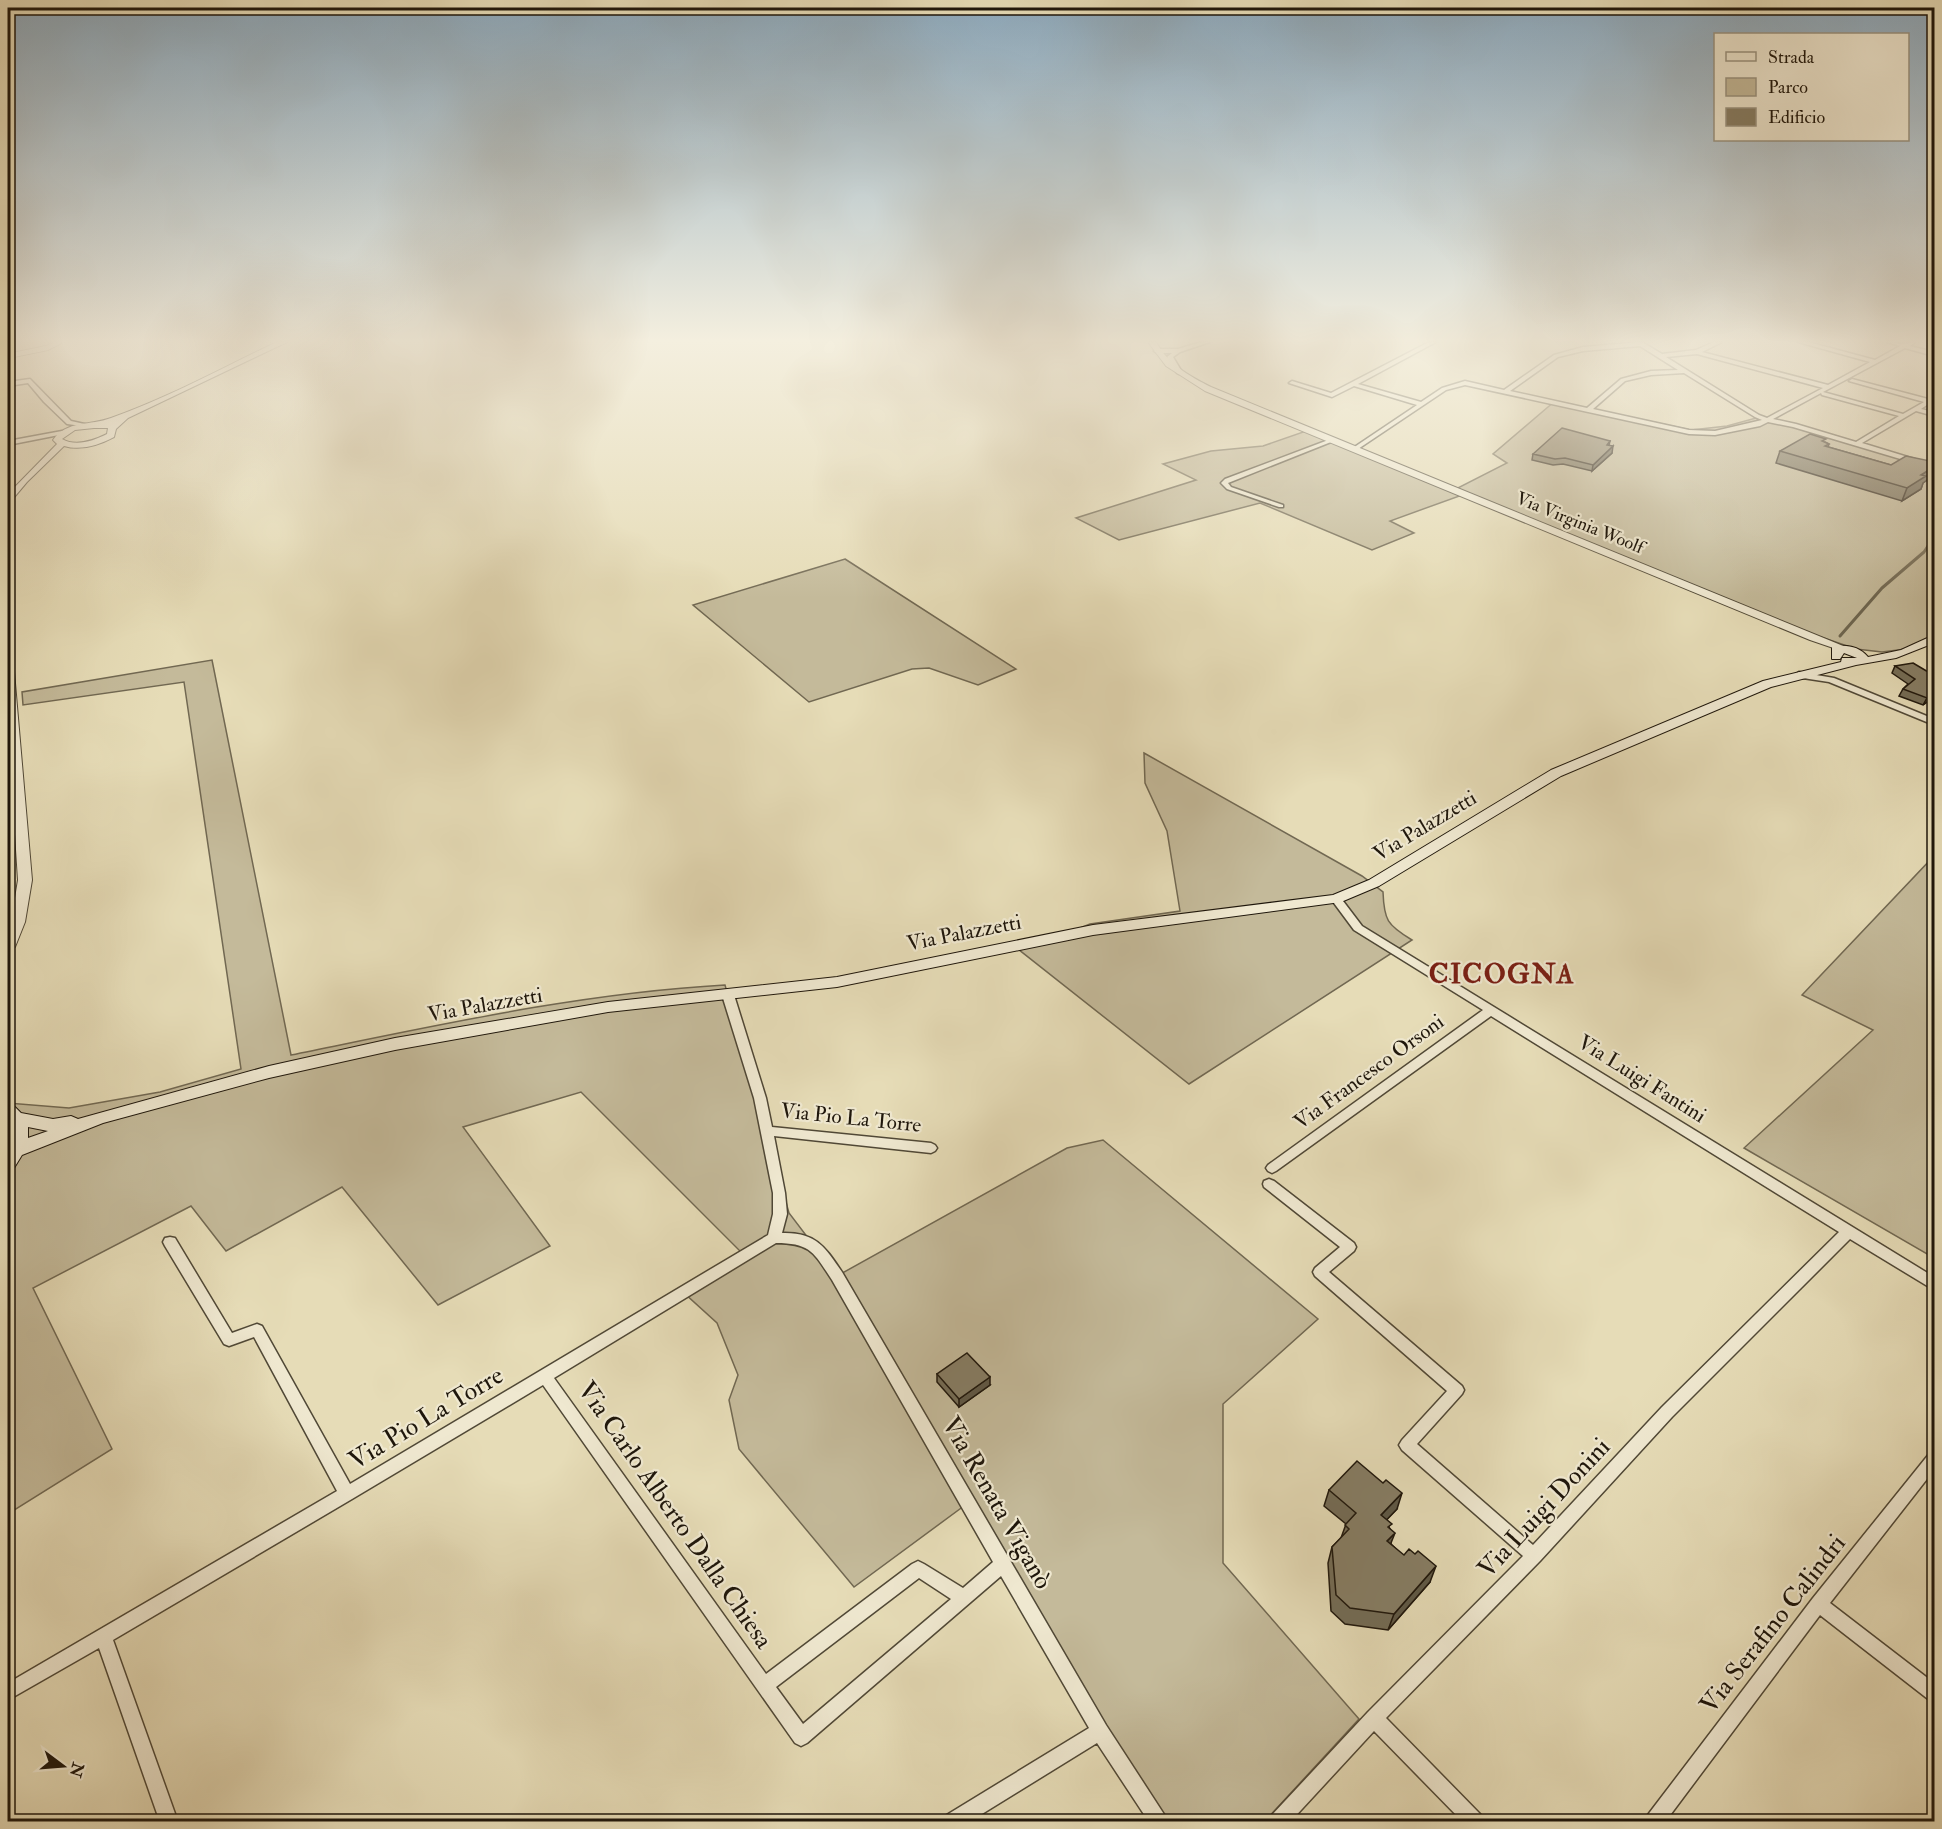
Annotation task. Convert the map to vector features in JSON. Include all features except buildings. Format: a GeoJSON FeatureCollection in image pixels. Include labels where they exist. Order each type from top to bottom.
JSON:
{"type":"FeatureCollection","features":[{"type":"Feature","properties":{"kind":"main road","name":"Via Palazzetti"},"geometry":{"type":"LineString","coordinates":[[12,1114],[53,1125],[98,1118],[269,1072],[396,1044],[608,1007],[837,982],[1093,930],[1336,899],[1374,883],[1556,773],[1767,684],[1823,669],[1855,656],[1889,655],[1922,647],[1935,638]]}},
{"type":"Feature","properties":{"kind":"main road","name":"Via Palazzetti"},"geometry":{"type":"LineString","coordinates":[[1798,674],[1835,654]]}},
{"type":"Feature","properties":{"kind":"main road"},"geometry":{"type":"LineString","coordinates":[[1835,654],[1855,656]]}},
{"type":"Feature","properties":{"kind":"main road","name":"Via Palazzetti"},"geometry":{"type":"LineString","coordinates":[[12,1114],[21,1133],[12,1156]]}},
{"type":"Feature","properties":{"kind":"main road","name":"Via Palazzetti"},"geometry":{"type":"LineString","coordinates":[[12,1156],[98,1118]]}},
{"type":"Feature","properties":{"kind":"street"},"geometry":{"type":"LineString","coordinates":[[60,427],[64,434],[78,445]]}},
{"type":"Feature","properties":{"kind":"street"},"geometry":{"type":"LineString","coordinates":[[8,444],[64,434],[83,427]]}},
{"type":"Feature","properties":{"kind":"street","name":"Via Virginia Woolf"},"geometry":{"type":"LineString","coordinates":[[1302,427],[1855,656]]}},
{"type":"Feature","properties":{"kind":"street"},"geometry":{"type":"LineString","coordinates":[[1355,449],[1387,427]]}},
{"type":"Feature","properties":{"kind":"street"},"geometry":{"type":"LineString","coordinates":[[1669,427],[1689,432],[1715,433],[1743,427]]}},
{"type":"Feature","properties":{"kind":"street"},"geometry":{"type":"LineString","coordinates":[[1678,427],[1707,430]]}},
{"type":"Feature","properties":{"kind":"street"},"geometry":{"type":"LineString","coordinates":[[1689,432],[1721,427]]}},
{"type":"Feature","properties":{"kind":"street"},"geometry":{"type":"LineString","coordinates":[[1802,427],[1933,465]]}},
{"type":"Feature","properties":{"kind":"street"},"geometry":{"type":"LineString","coordinates":[[1857,444],[1885,427]]}},
{"type":"Feature","properties":{"kind":"street"},"geometry":{"type":"LineString","coordinates":[[49,458],[78,445],[106,438],[113,431],[112,428]]}},
{"type":"Feature","properties":{"kind":"street"},"geometry":{"type":"LineString","coordinates":[[8,499],[24,480],[49,458],[64,434]]}},
{"type":"Feature","properties":{"kind":"street"},"geometry":{"type":"LineString","coordinates":[[1281,506],[1228,488],[1224,483],[1333,440]]}},
{"type":"Feature","properties":{"kind":"street","name":"Via Virginia Woolf"},"geometry":{"type":"LineString","coordinates":[[1814,638],[1835,654]]}},
{"type":"Feature","properties":{"kind":"street"},"geometry":{"type":"LineString","coordinates":[[8,660],[25,880],[18,922],[8,947]]}},
{"type":"Feature","properties":{"kind":"street"},"geometry":{"type":"LineString","coordinates":[[1823,669],[1825,675],[1831,680]]}},
{"type":"Feature","properties":{"kind":"street","name":"Via Palazzetti"},"geometry":{"type":"LineString","coordinates":[[1798,674],[1831,680],[1935,722]]}},
{"type":"Feature","properties":{"kind":"street","name":"Via Luigi Fantini"},"geometry":{"type":"LineString","coordinates":[[1336,899],[1358,928],[1935,1284]]}},
{"type":"Feature","properties":{"kind":"street","name":"Via Pio La Torre"},"geometry":{"type":"LineString","coordinates":[[8,1692],[347,1494],[774,1238],[780,1214],[779,1193],[760,1098],[728,995]]}},
{"type":"Feature","properties":{"kind":"street","name":"Via Francesco Orsoni"},"geometry":{"type":"LineString","coordinates":[[1272,1168],[1491,1010]]}},
{"type":"Feature","properties":{"kind":"street","name":"Via Pio La Torre"},"geometry":{"type":"LineString","coordinates":[[766,1131],[932,1148]]}},
{"type":"Feature","properties":{"kind":"street"},"geometry":{"type":"LineString","coordinates":[[1269,1184],[1349,1247],[1320,1272],[1457,1390],[1407,1445],[1534,1556]]}},
{"type":"Feature","properties":{"kind":"street","name":"Via Luigi Donini"},"geometry":{"type":"LineString","coordinates":[[1277,1821],[1374,1718],[1534,1556],[1667,1412],[1849,1231]]}},
{"type":"Feature","properties":{"kind":"street","name":"Via Renata Viganò"},"geometry":{"type":"LineString","coordinates":[[774,1238],[794,1237],[816,1245],[869,1328],[1100,1731],[1160,1821]]}},
{"type":"Feature","properties":{"kind":"street"},"geometry":{"type":"LineString","coordinates":[[170,1242],[229,1340],[257,1330],[347,1494]]}},
{"type":"Feature","properties":{"kind":"street","name":"Via Carlo Alberto Dalla Chiesa"},"geometry":{"type":"LineString","coordinates":[[544,1375],[801,1737],[1004,1563]]}},
{"type":"Feature","properties":{"kind":"street","name":"Via Serafino Calindri"},"geometry":{"type":"LineString","coordinates":[[1653,1821],[1819,1604],[1935,1459]]}},
{"type":"Feature","properties":{"kind":"street","name":"Via Carlo Alberto Dalla Chiesa"},"geometry":{"type":"LineString","coordinates":[[764,1686],[918,1569],[964,1598]]}},
{"type":"Feature","properties":{"kind":"street"},"geometry":{"type":"LineString","coordinates":[[1819,1604],[1935,1693]]}},
{"type":"Feature","properties":{"kind":"street"},"geometry":{"type":"LineString","coordinates":[[103,1636],[169,1821]]}},
{"type":"Feature","properties":{"kind":"street"},"geometry":{"type":"LineString","coordinates":[[1374,1718],[1476,1821]]}},
{"type":"Feature","properties":{"kind":"street"},"geometry":{"type":"LineString","coordinates":[[951,1821],[1100,1731]]}},
{"type":"Feature","properties":{"kind":"green space"},"geometry":{"type":"Polygon","coordinates":[[[1524,427],[1679,427],[1691,430],[1715,427],[1802,427],[1934,466],[1934,639],[1922,647],[1882,652],[1856,649],[1815,635],[1462,495],[1390,521],[1414,533],[1372,550],[1260,503],[1119,540],[1076,518],[1196,480],[1163,464],[1211,451],[1263,446],[1306,431],[1456,489],[1507,463],[1493,454],[1524,427]]]}},
{"type":"Feature","properties":{"kind":"green space"},"geometry":{"type":"Polygon","coordinates":[[[845,559],[1016,669],[978,685],[929,668],[912,669],[809,702],[693,605],[845,559]]]}},
{"type":"Feature","properties":{"kind":"green space"},"geometry":{"type":"Polygon","coordinates":[[[212,660],[291,1055],[453,1022],[562,1003],[616,995],[725,985],[789,1213],[837,1276],[1067,1148],[1103,1140],[1318,1319],[1223,1404],[1223,1563],[1359,1719],[1265,1821],[1158,1821],[968,1503],[854,1587],[739,1449],[729,1400],[738,1375],[717,1323],[683,1292],[743,1254],[581,1092],[463,1127],[550,1246],[438,1305],[342,1187],[226,1251],[191,1206],[33,1288],[112,1449],[8,1514],[8,1103],[69,1108],[160,1092],[241,1069],[184,682],[23,705],[22,692],[212,660]]]}},
{"type":"Feature","properties":{"kind":"green space"},"geometry":{"type":"Polygon","coordinates":[[[1144,753],[1362,876],[1383,892],[1384,909],[1388,921],[1412,940],[1189,1084],[1014,946],[1070,932],[1090,924],[1180,911],[1167,831],[1145,783],[1144,753]]]}},
{"type":"Feature","properties":{"kind":"green space"},"geometry":{"type":"Polygon","coordinates":[[[1934,856],[1934,1258],[1744,1148],[1873,1030],[1802,995],[1934,856]]]}},
{"type":"Feature","properties":{"kind":"waterway"},"geometry":{"type":"LineString","coordinates":[[1840,636],[1882,588],[1924,552],[1930,543],[1929,526],[1932,519]]}},
{"type":"Feature","properties":{"kind":"district","name":"CICOGNA"},"geometry":{"type":"Point","coordinates":[1502,974]}}]}
